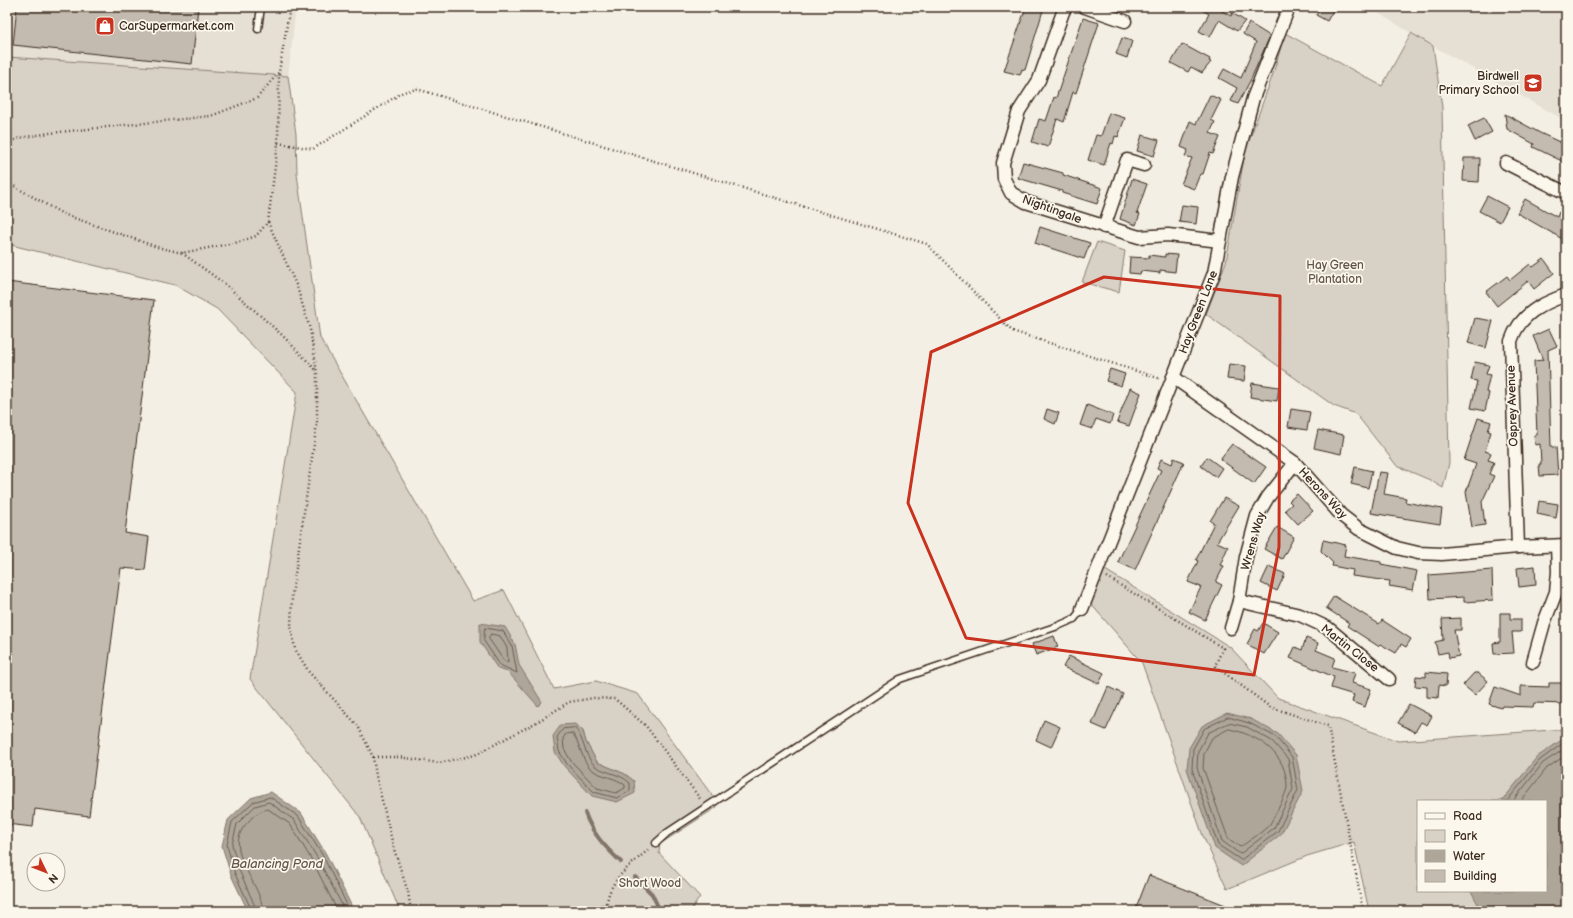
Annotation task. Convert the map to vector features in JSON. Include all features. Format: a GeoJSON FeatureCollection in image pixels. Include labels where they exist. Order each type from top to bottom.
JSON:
{"type":"FeatureCollection","features":[{"type":"Feature","properties":{"kind":"street","name":"Nightingale"},"geometry":{"type":"LineString","coordinates":[[1066,7],[1039,80],[1019,111],[1003,163],[1004,179],[1011,193],[1026,202],[1139,237],[1168,235],[1220,241]]}},
{"type":"Feature","properties":{"kind":"street"},"geometry":{"type":"LineString","coordinates":[[1085,7],[1125,21]]}},
{"type":"Feature","properties":{"kind":"street","name":"Hay Green Lane"},"geometry":{"type":"LineString","coordinates":[[1082,609],[1096,569],[1214,273],[1232,177],[1253,98],[1289,7]]}},
{"type":"Feature","properties":{"kind":"street"},"geometry":{"type":"LineString","coordinates":[[1104,227],[1127,160],[1144,165]]}},
{"type":"Feature","properties":{"kind":"street"},"geometry":{"type":"LineString","coordinates":[[1506,163],[1566,193]]}},
{"type":"Feature","properties":{"kind":"street","name":"Osprey Avenue"},"geometry":{"type":"LineString","coordinates":[[1518,547],[1511,341],[1515,329],[1524,317],[1536,307],[1566,294]]}},
{"type":"Feature","properties":{"kind":"street","name":"Herons Way"},"geometry":{"type":"LineString","coordinates":[[1172,380],[1295,463],[1341,515],[1359,529],[1397,548],[1418,553],[1442,554],[1518,547],[1562,546]]}},
{"type":"Feature","properties":{"kind":"street","name":"Wrens Way"},"geometry":{"type":"LineString","coordinates":[[1231,628],[1239,601],[1246,557],[1257,516],[1268,497],[1295,463]]}},
{"type":"Feature","properties":{"kind":"street"},"geometry":{"type":"LineString","coordinates":[[1533,662],[1544,623],[1556,592],[1562,546]]}},
{"type":"Feature","properties":{"kind":"street","name":"Martin Close"},"geometry":{"type":"LineString","coordinates":[[1239,601],[1300,615],[1328,628],[1389,679]]}},
{"type":"Feature","properties":{"kind":"lane"},"geometry":{"type":"LineString","coordinates":[[258,29],[261,7]]}},
{"type":"Feature","properties":{"kind":"lane"},"geometry":{"type":"LineString","coordinates":[[656,843],[706,807],[900,679],[1058,626],[1074,619],[1082,609]]}},
{"type":"Feature","properties":{"kind":"path"},"geometry":{"type":"LineString","coordinates":[[290,7],[279,72],[278,143],[268,222],[297,287],[310,329],[317,372],[317,423],[292,595],[291,627],[295,650],[310,672],[358,726],[373,757],[376,776],[394,849],[408,892],[411,911]]}},
{"type":"Feature","properties":{"kind":"path"},"geometry":{"type":"LineString","coordinates":[[7,144],[19,138],[50,133],[211,116],[257,98],[279,72]]}},
{"type":"Feature","properties":{"kind":"path"},"geometry":{"type":"LineString","coordinates":[[278,143],[313,149],[403,92],[417,89],[927,244],[1012,331],[1164,380],[1172,380]]}},
{"type":"Feature","properties":{"kind":"path"},"geometry":{"type":"LineString","coordinates":[[7,183],[12,184],[63,214],[157,248],[182,253],[239,242],[256,236],[268,222]]}},
{"type":"Feature","properties":{"kind":"path"},"geometry":{"type":"LineString","coordinates":[[182,253],[225,284],[282,335],[317,372]]}},
{"type":"Feature","properties":{"kind":"path"},"geometry":{"type":"LineString","coordinates":[[1096,569],[1223,648],[1215,666],[1270,707],[1328,726],[1363,911]]}},
{"type":"Feature","properties":{"kind":"path"},"geometry":{"type":"LineString","coordinates":[[373,757],[399,757],[440,763],[475,755],[537,722],[569,702],[594,698],[614,699],[646,726],[706,807]]}},
{"type":"Feature","properties":{"kind":"path"},"geometry":{"type":"LineString","coordinates":[[606,911],[606,902],[613,882],[656,843]]}},
{"type":"Feature","properties":{"kind":"path"},"geometry":{"type":"LineString","coordinates":[[591,911],[606,902]]}},
{"type":"Feature","properties":{"kind":"highlighted area"},"geometry":{"type":"Polygon","coordinates":[[[1104,277],[1280,296],[1279,547],[1254,675],[966,638],[908,503],[931,352],[1104,277]]]}},
{"type":"Feature","properties":{"kind":"shaded area"},"geometry":{"type":"Polygon","coordinates":[[[7,7],[296,7],[288,76],[7,57],[7,7]]]}},
{"type":"Feature","properties":{"kind":"shaded area","name":"Birdwell Primary School"},"geometry":{"type":"Polygon","coordinates":[[[1368,7],[1566,7],[1566,121],[1433,46],[1368,7]]]}},
{"type":"Feature","properties":{"kind":"green space","name":"Hay Green Plantation"},"geometry":{"type":"Polygon","coordinates":[[[1285,33],[1382,86],[1411,33],[1433,46],[1442,107],[1449,463],[1443,488],[1430,480],[1397,466],[1356,414],[1334,406],[1206,314],[1226,262],[1245,152],[1273,74],[1285,33]]]}},
{"type":"Feature","properties":{"kind":"green space","name":"Short Wood"},"geometry":{"type":"Polygon","coordinates":[[[7,57],[288,76],[296,134],[297,174],[320,338],[473,601],[504,590],[554,689],[596,681],[638,694],[711,794],[717,807],[660,844],[659,853],[700,897],[690,911],[400,911],[360,817],[250,679],[297,392],[217,309],[175,285],[7,244],[7,57]],[[583,731],[593,796],[634,781],[625,774],[597,762],[586,742],[583,731]]]}},
{"type":"Feature","properties":{"kind":"green space"},"geometry":{"type":"Polygon","coordinates":[[[1097,242],[1125,251],[1119,292],[1082,282],[1097,242]]]}},
{"type":"Feature","properties":{"kind":"green space"},"geometry":{"type":"Polygon","coordinates":[[[1102,568],[1230,647],[1278,698],[1398,741],[1566,729],[1566,911],[1369,911],[1354,842],[1307,856],[1227,889],[1203,836],[1142,663],[1090,603],[1102,568]]]}},
{"type":"Feature","properties":{"kind":"water"},"geometry":{"type":"Polygon","coordinates":[[[480,623],[505,627],[515,644],[519,665],[542,702],[538,706],[508,672],[498,669],[480,642],[480,623]]]}},
{"type":"Feature","properties":{"kind":"water"},"geometry":{"type":"Polygon","coordinates":[[[1227,713],[1251,719],[1278,734],[1296,755],[1303,791],[1281,834],[1241,866],[1215,848],[1187,769],[1189,748],[1202,726],[1227,713]]]}},
{"type":"Feature","properties":{"kind":"water"},"geometry":{"type":"Polygon","coordinates":[[[576,724],[583,731],[586,742],[597,762],[625,774],[634,781],[635,793],[617,802],[592,796],[564,766],[555,752],[553,736],[561,725],[576,724]]]}},
{"type":"Feature","properties":{"kind":"water"},"geometry":{"type":"Polygon","coordinates":[[[1566,737],[1566,911],[1487,911],[1480,908],[1472,892],[1547,892],[1547,800],[1503,800],[1537,757],[1566,737]]]}},
{"type":"Feature","properties":{"kind":"water","name":"Balancing Pond"},"geometry":{"type":"Polygon","coordinates":[[[271,792],[301,813],[326,854],[351,905],[350,911],[248,911],[231,875],[222,846],[228,820],[251,798],[271,792]]]}},
{"type":"Feature","properties":{"kind":"building","name":"CarSupermarket.com"},"geometry":{"type":"Polygon","coordinates":[[[17,7],[198,7],[192,64],[13,45],[17,7]]]}},
{"type":"Feature","properties":{"kind":"building"},"geometry":{"type":"Polygon","coordinates":[[[1026,7],[1044,7],[1025,70],[1022,69],[1020,75],[1004,71],[1026,7]]]}},
{"type":"Feature","properties":{"kind":"building"},"geometry":{"type":"Polygon","coordinates":[[[1215,7],[1231,16],[1232,13],[1245,21],[1237,31],[1219,20],[1210,37],[1199,31],[1209,14],[1199,8],[1215,7]]]}},
{"type":"Feature","properties":{"kind":"building"},"geometry":{"type":"Polygon","coordinates":[[[1321,7],[1335,7],[1327,21],[1316,15],[1321,7]]]}},
{"type":"Feature","properties":{"kind":"building"},"geometry":{"type":"Polygon","coordinates":[[[1083,18],[1099,23],[1076,93],[1073,92],[1064,122],[1057,119],[1048,147],[1032,142],[1039,119],[1046,121],[1054,97],[1056,98],[1083,18]]]}},
{"type":"Feature","properties":{"kind":"building"},"geometry":{"type":"Polygon","coordinates":[[[1249,23],[1270,36],[1238,104],[1231,101],[1237,88],[1219,78],[1224,69],[1241,78],[1256,42],[1243,34],[1249,23]]]}},
{"type":"Feature","properties":{"kind":"building"},"geometry":{"type":"Polygon","coordinates":[[[1122,38],[1132,41],[1127,58],[1116,54],[1122,38]]]}},
{"type":"Feature","properties":{"kind":"building"},"geometry":{"type":"Polygon","coordinates":[[[1182,44],[1210,59],[1209,61],[1211,62],[1202,73],[1191,67],[1188,72],[1171,63],[1182,44]]]}},
{"type":"Feature","properties":{"kind":"building"},"geometry":{"type":"Polygon","coordinates":[[[1210,95],[1221,100],[1211,120],[1215,122],[1210,133],[1220,137],[1213,154],[1210,153],[1203,174],[1200,174],[1194,189],[1181,184],[1192,158],[1185,156],[1188,150],[1181,147],[1190,121],[1196,124],[1210,95]]]}},
{"type":"Feature","properties":{"kind":"building"},"geometry":{"type":"Polygon","coordinates":[[[1109,113],[1125,118],[1118,137],[1115,136],[1113,144],[1111,143],[1104,165],[1088,160],[1096,135],[1101,136],[1109,113]]]}},
{"type":"Feature","properties":{"kind":"building"},"geometry":{"type":"Polygon","coordinates":[[[1505,114],[1566,145],[1566,163],[1533,147],[1534,144],[1507,129],[1505,114]]]}},
{"type":"Feature","properties":{"kind":"building"},"geometry":{"type":"Polygon","coordinates":[[[1484,118],[1492,132],[1475,141],[1468,126],[1484,118]]]}},
{"type":"Feature","properties":{"kind":"building"},"geometry":{"type":"Polygon","coordinates":[[[1142,135],[1159,140],[1154,156],[1137,151],[1142,135]]]}},
{"type":"Feature","properties":{"kind":"building"},"geometry":{"type":"Polygon","coordinates":[[[1464,158],[1480,158],[1479,182],[1463,181],[1464,158]]]}},
{"type":"Feature","properties":{"kind":"building"},"geometry":{"type":"Polygon","coordinates":[[[1023,162],[1063,173],[1063,175],[1102,188],[1097,204],[1062,193],[1062,191],[1018,178],[1023,162]]]}},
{"type":"Feature","properties":{"kind":"building"},"geometry":{"type":"Polygon","coordinates":[[[1132,179],[1147,184],[1137,213],[1140,214],[1136,225],[1120,219],[1132,179]]]}},
{"type":"Feature","properties":{"kind":"building"},"geometry":{"type":"Polygon","coordinates":[[[1487,196],[1508,207],[1500,222],[1479,211],[1487,196]]]}},
{"type":"Feature","properties":{"kind":"building"},"geometry":{"type":"Polygon","coordinates":[[[1525,199],[1557,217],[1559,212],[1566,216],[1566,241],[1517,213],[1525,199]]]}},
{"type":"Feature","properties":{"kind":"building"},"geometry":{"type":"Polygon","coordinates":[[[1182,205],[1198,207],[1196,224],[1179,222],[1182,205]]]}},
{"type":"Feature","properties":{"kind":"building"},"geometry":{"type":"Polygon","coordinates":[[[1040,227],[1090,243],[1084,259],[1035,243],[1040,227]]]}},
{"type":"Feature","properties":{"kind":"building"},"geometry":{"type":"Polygon","coordinates":[[[1165,254],[1177,255],[1175,272],[1160,270],[1160,273],[1141,271],[1140,274],[1129,273],[1130,257],[1149,258],[1149,255],[1165,257],[1165,254]]]}},
{"type":"Feature","properties":{"kind":"building"},"geometry":{"type":"Polygon","coordinates":[[[1544,259],[1554,273],[1534,289],[1528,281],[1497,306],[1486,292],[1507,276],[1510,280],[1530,264],[1533,267],[1544,259]]]}},
{"type":"Feature","properties":{"kind":"building"},"geometry":{"type":"Polygon","coordinates":[[[7,282],[154,300],[125,533],[149,537],[145,570],[121,568],[89,816],[35,809],[33,827],[7,824],[7,282]]]}},
{"type":"Feature","properties":{"kind":"building"},"geometry":{"type":"Polygon","coordinates":[[[1475,318],[1493,321],[1486,348],[1468,343],[1475,318]]]}},
{"type":"Feature","properties":{"kind":"building"},"geometry":{"type":"Polygon","coordinates":[[[1549,329],[1557,346],[1548,350],[1551,447],[1556,447],[1558,475],[1540,476],[1540,444],[1535,445],[1534,435],[1537,435],[1534,361],[1543,360],[1533,336],[1549,329]]]}},
{"type":"Feature","properties":{"kind":"building"},"geometry":{"type":"Polygon","coordinates":[[[1475,362],[1489,365],[1486,374],[1490,375],[1486,392],[1489,393],[1485,411],[1471,408],[1477,381],[1471,380],[1475,362]]]}},
{"type":"Feature","properties":{"kind":"building"},"geometry":{"type":"Polygon","coordinates":[[[1229,364],[1246,366],[1244,381],[1227,379],[1229,364]]]}},
{"type":"Feature","properties":{"kind":"building"},"geometry":{"type":"Polygon","coordinates":[[[1110,369],[1125,374],[1121,386],[1106,381],[1110,369]]]}},
{"type":"Feature","properties":{"kind":"building"},"geometry":{"type":"Polygon","coordinates":[[[1252,383],[1279,387],[1277,401],[1250,397],[1252,383]]]}},
{"type":"Feature","properties":{"kind":"building"},"geometry":{"type":"Polygon","coordinates":[[[1130,388],[1141,393],[1129,426],[1117,422],[1130,388]]]}},
{"type":"Feature","properties":{"kind":"building"},"geometry":{"type":"Polygon","coordinates":[[[1087,405],[1113,415],[1110,424],[1096,419],[1092,429],[1080,425],[1087,405]]]}},
{"type":"Feature","properties":{"kind":"building"},"geometry":{"type":"Polygon","coordinates":[[[1047,409],[1059,413],[1055,424],[1044,419],[1047,409]]]}},
{"type":"Feature","properties":{"kind":"building"},"geometry":{"type":"Polygon","coordinates":[[[1291,409],[1310,412],[1307,430],[1288,427],[1291,409]]]}},
{"type":"Feature","properties":{"kind":"building"},"geometry":{"type":"Polygon","coordinates":[[[1478,418],[1491,422],[1488,431],[1491,432],[1485,451],[1491,453],[1488,460],[1494,462],[1489,474],[1494,476],[1482,502],[1485,525],[1472,527],[1466,492],[1476,464],[1464,460],[1478,418]]]}},
{"type":"Feature","properties":{"kind":"building"},"geometry":{"type":"Polygon","coordinates":[[[1318,430],[1344,435],[1341,454],[1314,448],[1318,430]]]}},
{"type":"Feature","properties":{"kind":"building"},"geometry":{"type":"Polygon","coordinates":[[[1232,444],[1266,467],[1254,484],[1220,459],[1232,444]]]}},
{"type":"Feature","properties":{"kind":"building"},"geometry":{"type":"Polygon","coordinates":[[[1207,457],[1222,468],[1216,477],[1201,466],[1207,457]]]}},
{"type":"Feature","properties":{"kind":"building"},"geometry":{"type":"Polygon","coordinates":[[[1174,458],[1184,462],[1135,570],[1118,562],[1161,470],[1157,468],[1161,459],[1172,464],[1174,458]]]}},
{"type":"Feature","properties":{"kind":"building"},"geometry":{"type":"Polygon","coordinates":[[[1355,467],[1372,471],[1368,488],[1351,484],[1355,467]]]}},
{"type":"Feature","properties":{"kind":"building"},"geometry":{"type":"Polygon","coordinates":[[[1379,472],[1388,473],[1384,494],[1406,498],[1405,502],[1442,509],[1440,524],[1371,513],[1379,472]]]}},
{"type":"Feature","properties":{"kind":"building"},"geometry":{"type":"Polygon","coordinates":[[[1297,494],[1313,511],[1298,524],[1285,510],[1292,504],[1289,501],[1297,494]]]}},
{"type":"Feature","properties":{"kind":"building"},"geometry":{"type":"Polygon","coordinates":[[[1224,498],[1239,506],[1217,542],[1228,547],[1220,565],[1224,566],[1216,582],[1222,585],[1205,620],[1189,612],[1201,587],[1188,582],[1198,561],[1196,560],[1214,523],[1210,521],[1224,498]]]}},
{"type":"Feature","properties":{"kind":"building"},"geometry":{"type":"Polygon","coordinates":[[[1539,501],[1558,504],[1556,518],[1537,514],[1539,501]]]}},
{"type":"Feature","properties":{"kind":"building"},"geometry":{"type":"Polygon","coordinates":[[[1277,527],[1294,537],[1282,559],[1264,549],[1277,527]]]}},
{"type":"Feature","properties":{"kind":"building"},"geometry":{"type":"Polygon","coordinates":[[[1323,540],[1346,545],[1344,556],[1381,562],[1381,564],[1417,571],[1413,590],[1389,586],[1390,581],[1352,576],[1353,570],[1332,566],[1333,563],[1321,551],[1323,540]]]}},
{"type":"Feature","properties":{"kind":"building"},"geometry":{"type":"Polygon","coordinates":[[[1269,566],[1285,574],[1277,591],[1261,583],[1269,566]]]}},
{"type":"Feature","properties":{"kind":"building"},"geometry":{"type":"Polygon","coordinates":[[[1535,566],[1536,585],[1519,587],[1517,568],[1535,566]]]}},
{"type":"Feature","properties":{"kind":"building"},"geometry":{"type":"Polygon","coordinates":[[[1492,570],[1493,600],[1464,602],[1464,597],[1430,599],[1429,575],[1492,570]]]}},
{"type":"Feature","properties":{"kind":"building"},"geometry":{"type":"Polygon","coordinates":[[[1334,596],[1379,624],[1382,620],[1411,639],[1406,647],[1401,644],[1396,653],[1380,644],[1378,646],[1347,626],[1349,623],[1326,608],[1334,596]]]}},
{"type":"Feature","properties":{"kind":"building"},"geometry":{"type":"Polygon","coordinates":[[[1500,613],[1510,613],[1510,619],[1521,619],[1521,632],[1512,632],[1514,653],[1494,654],[1493,643],[1500,642],[1500,613]]]}},
{"type":"Feature","properties":{"kind":"building"},"geometry":{"type":"Polygon","coordinates":[[[1461,618],[1461,630],[1454,630],[1459,656],[1449,658],[1448,652],[1438,654],[1435,642],[1443,640],[1442,619],[1461,618]]]}},
{"type":"Feature","properties":{"kind":"building"},"geometry":{"type":"Polygon","coordinates":[[[1263,623],[1278,632],[1264,654],[1247,644],[1255,629],[1258,631],[1263,623]]]}},
{"type":"Feature","properties":{"kind":"building"},"geometry":{"type":"Polygon","coordinates":[[[1054,636],[1058,647],[1036,655],[1032,644],[1054,636]]]}},
{"type":"Feature","properties":{"kind":"building"},"geometry":{"type":"Polygon","coordinates":[[[1306,638],[1318,643],[1316,650],[1335,658],[1332,667],[1355,673],[1352,683],[1371,689],[1365,707],[1352,702],[1354,695],[1331,688],[1334,677],[1290,658],[1295,647],[1302,650],[1306,638]]]}},
{"type":"Feature","properties":{"kind":"building"},"geometry":{"type":"Polygon","coordinates":[[[1069,656],[1104,673],[1099,684],[1063,667],[1069,656]]]}},
{"type":"Feature","properties":{"kind":"building"},"geometry":{"type":"Polygon","coordinates":[[[1426,672],[1447,674],[1446,686],[1439,685],[1438,698],[1427,697],[1427,687],[1415,686],[1416,676],[1426,677],[1426,672]]]}},
{"type":"Feature","properties":{"kind":"building"},"geometry":{"type":"Polygon","coordinates":[[[1474,673],[1478,673],[1488,681],[1475,695],[1463,685],[1474,673]]]}},
{"type":"Feature","properties":{"kind":"building"},"geometry":{"type":"Polygon","coordinates":[[[1549,683],[1566,683],[1566,704],[1534,703],[1533,707],[1502,706],[1501,708],[1489,704],[1495,687],[1521,696],[1521,686],[1549,687],[1549,683]]]}},
{"type":"Feature","properties":{"kind":"building"},"geometry":{"type":"Polygon","coordinates":[[[1108,687],[1123,694],[1106,730],[1092,724],[1108,687]]]}},
{"type":"Feature","properties":{"kind":"building"},"geometry":{"type":"Polygon","coordinates":[[[1409,704],[1432,716],[1427,725],[1421,722],[1415,732],[1398,723],[1409,704]]]}},
{"type":"Feature","properties":{"kind":"building"},"geometry":{"type":"Polygon","coordinates":[[[1044,720],[1060,727],[1051,747],[1036,740],[1044,720]]]}},
{"type":"Feature","properties":{"kind":"building"},"geometry":{"type":"Polygon","coordinates":[[[1149,875],[1238,910],[1238,911],[1135,911],[1149,875]]]}},
{"type":"Feature","properties":{"kind":"waterway"},"geometry":{"type":"LineString","coordinates":[[585,813],[591,827],[621,862]]}},
{"type":"Feature","properties":{"kind":"waterway"},"geometry":{"type":"LineString","coordinates":[[635,877],[652,894],[660,911]]}},
{"type":"Feature","properties":{"kind":"place","name":"CarSupermarket.com"},"geometry":{"type":"Point","coordinates":[105,26]}},
{"type":"Feature","properties":{"kind":"place","name":"Birdwell Primary School"},"geometry":{"type":"Point","coordinates":[1533,83]}}]}
